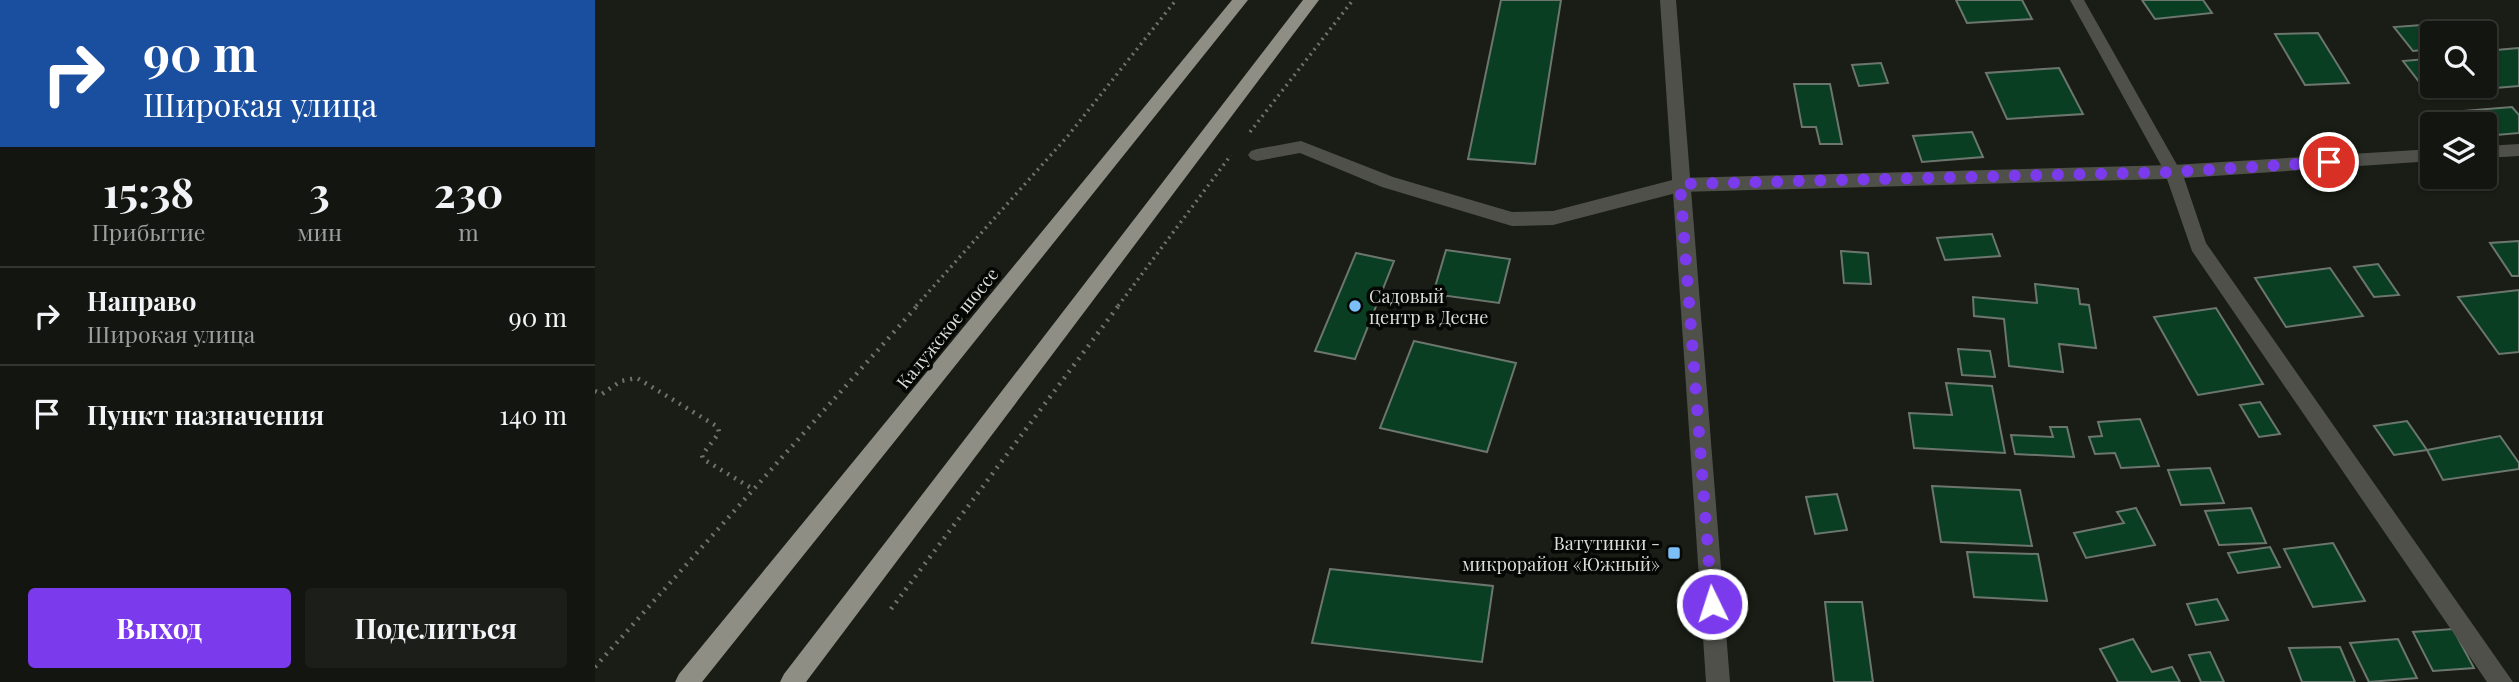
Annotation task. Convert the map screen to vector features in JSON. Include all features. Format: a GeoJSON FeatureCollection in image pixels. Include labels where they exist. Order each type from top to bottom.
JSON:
{"type":"FeatureCollection","features":[{"type":"Feature","properties":{"kind":"highway","name":"Калужское шоссе"},"geometry":{"type":"LineString","coordinates":[[687,682],[1240,0]]}},
{"type":"Feature","properties":{"kind":"highway"},"geometry":{"type":"LineString","coordinates":[[792,682],[1311,0]]}},
{"type":"Feature","properties":{"kind":"street"},"geometry":{"type":"LineString","coordinates":[[1666,0],[1718,682]]}},
{"type":"Feature","properties":{"kind":"street"},"geometry":{"type":"LineString","coordinates":[[1257,155],[1301,147],[1388,182],[1513,219],[1553,218],[1680,184],[2173,172],[2420,156]]}},
{"type":"Feature","properties":{"kind":"street"},"geometry":{"type":"LineString","coordinates":[[2497,151],[2519,150]]}},
{"type":"Feature","properties":{"kind":"street"},"geometry":{"type":"LineString","coordinates":[[2173,172],[2198,246],[2501,682]]}},
{"type":"Feature","properties":{"kind":"lane"},"geometry":{"type":"LineString","coordinates":[[2077,0],[2173,172]]}},
{"type":"Feature","properties":{"kind":"path"},"geometry":{"type":"LineString","coordinates":[[595,667],[1067,137],[1176,0]]}},
{"type":"Feature","properties":{"kind":"path"},"geometry":{"type":"LineString","coordinates":[[1246,136],[1353,0]]}},
{"type":"Feature","properties":{"kind":"path"},"geometry":{"type":"LineString","coordinates":[[891,609],[1238,147]]}},
{"type":"Feature","properties":{"kind":"path"},"geometry":{"type":"LineString","coordinates":[[595,391],[602,394],[621,381],[637,379],[718,427],[719,433],[702,455],[703,458],[753,489]]}},
{"type":"Feature","properties":{"kind":"building"},"geometry":{"type":"Polygon","coordinates":[[[1501,0],[1561,0],[1535,164],[1468,159],[1501,0]]]}},
{"type":"Feature","properties":{"kind":"building"},"geometry":{"type":"Polygon","coordinates":[[[1956,0],[2022,0],[2032,19],[1967,23],[1956,0]]]}},
{"type":"Feature","properties":{"kind":"building"},"geometry":{"type":"Polygon","coordinates":[[[2142,0],[2203,0],[2212,13],[2155,19],[2142,0]]]}},
{"type":"Feature","properties":{"kind":"building"},"geometry":{"type":"Polygon","coordinates":[[[2420,25],[2420,50],[2413,51],[2394,27],[2420,25]]]}},
{"type":"Feature","properties":{"kind":"building"},"geometry":{"type":"Polygon","coordinates":[[[2318,33],[2349,83],[2305,85],[2275,34],[2318,33]]]}},
{"type":"Feature","properties":{"kind":"building"},"geometry":{"type":"Polygon","coordinates":[[[2519,48],[2519,86],[2497,88],[2497,50],[2519,48]]]}},
{"type":"Feature","properties":{"kind":"building"},"geometry":{"type":"Polygon","coordinates":[[[2420,60],[2420,83],[2403,61],[2420,60]]]}},
{"type":"Feature","properties":{"kind":"building"},"geometry":{"type":"Polygon","coordinates":[[[1881,63],[1888,83],[1859,86],[1852,65],[1881,63]]]}},
{"type":"Feature","properties":{"kind":"building"},"geometry":{"type":"Polygon","coordinates":[[[2059,68],[2083,114],[2007,119],[1986,73],[2059,68]]]}},
{"type":"Feature","properties":{"kind":"building"},"geometry":{"type":"Polygon","coordinates":[[[1794,84],[1830,84],[1842,144],[1820,144],[1816,127],[1802,127],[1794,84]]]}},
{"type":"Feature","properties":{"kind":"building"},"geometry":{"type":"Polygon","coordinates":[[[2512,107],[2519,115],[2519,133],[2497,135],[2497,112],[2462,111],[2512,107]]]}},
{"type":"Feature","properties":{"kind":"building"},"geometry":{"type":"Polygon","coordinates":[[[1972,132],[1983,157],[1922,162],[1913,136],[1972,132]]]}},
{"type":"Feature","properties":{"kind":"building"},"geometry":{"type":"Polygon","coordinates":[[[1992,234],[2000,256],[1945,260],[1937,238],[1992,234]]]}},
{"type":"Feature","properties":{"kind":"building"},"geometry":{"type":"Polygon","coordinates":[[[2519,241],[2519,276],[2512,276],[2490,243],[2519,241]]]}},
{"type":"Feature","properties":{"kind":"building"},"geometry":{"type":"Polygon","coordinates":[[[1446,250],[1510,259],[1499,303],[1433,294],[1446,250]]]}},
{"type":"Feature","properties":{"kind":"building"},"geometry":{"type":"Polygon","coordinates":[[[1841,251],[1868,253],[1871,284],[1844,283],[1841,251]]]}},
{"type":"Feature","properties":{"kind":"building","name":"Садовый центр в Десне"},"geometry":{"type":"Polygon","coordinates":[[[1356,253],[1394,261],[1355,359],[1315,351],[1356,253]]]}},
{"type":"Feature","properties":{"kind":"building"},"geometry":{"type":"Polygon","coordinates":[[[2378,264],[2399,295],[2374,297],[2354,267],[2378,264]]]}},
{"type":"Feature","properties":{"kind":"building"},"geometry":{"type":"Polygon","coordinates":[[[2330,268],[2363,316],[2286,327],[2255,278],[2330,268]]]}},
{"type":"Feature","properties":{"kind":"building"},"geometry":{"type":"Polygon","coordinates":[[[2035,284],[2078,289],[2080,304],[2089,305],[2096,348],[2059,344],[2063,372],[2009,366],[2004,319],[1974,316],[1973,297],[2037,303],[2035,284]]]}},
{"type":"Feature","properties":{"kind":"building"},"geometry":{"type":"Polygon","coordinates":[[[2519,290],[2519,352],[2499,354],[2458,297],[2519,290]]]}},
{"type":"Feature","properties":{"kind":"building"},"geometry":{"type":"Polygon","coordinates":[[[2216,308],[2263,384],[2198,395],[2154,317],[2216,308]]]}},
{"type":"Feature","properties":{"kind":"building"},"geometry":{"type":"Polygon","coordinates":[[[1414,341],[1516,363],[1487,452],[1380,428],[1414,341]]]}},
{"type":"Feature","properties":{"kind":"building"},"geometry":{"type":"Polygon","coordinates":[[[1958,349],[1990,351],[1995,377],[1962,375],[1958,349]]]}},
{"type":"Feature","properties":{"kind":"building"},"geometry":{"type":"Polygon","coordinates":[[[1946,383],[1992,386],[2005,453],[1914,448],[1909,413],[1952,415],[1946,383]]]}},
{"type":"Feature","properties":{"kind":"building"},"geometry":{"type":"Polygon","coordinates":[[[2260,402],[2280,434],[2259,437],[2240,405],[2260,402]]]}},
{"type":"Feature","properties":{"kind":"building"},"geometry":{"type":"Polygon","coordinates":[[[2140,419],[2159,466],[2121,468],[2115,453],[2095,454],[2089,437],[2102,436],[2098,422],[2140,419]]]}},
{"type":"Feature","properties":{"kind":"building"},"geometry":{"type":"Polygon","coordinates":[[[2407,421],[2427,450],[2394,455],[2374,426],[2407,421]]]}},
{"type":"Feature","properties":{"kind":"building"},"geometry":{"type":"Polygon","coordinates":[[[2050,427],[2067,427],[2074,457],[2015,454],[2011,435],[2053,437],[2050,427]]]}},
{"type":"Feature","properties":{"kind":"building"},"geometry":{"type":"Polygon","coordinates":[[[2500,436],[2519,463],[2519,469],[2443,480],[2427,450],[2500,436]]]}},
{"type":"Feature","properties":{"kind":"building"},"geometry":{"type":"Polygon","coordinates":[[[2210,468],[2224,503],[2181,505],[2168,470],[2210,468]]]}},
{"type":"Feature","properties":{"kind":"building"},"geometry":{"type":"Polygon","coordinates":[[[1932,486],[2020,490],[2032,546],[1941,542],[1932,486]]]}},
{"type":"Feature","properties":{"kind":"building"},"geometry":{"type":"Polygon","coordinates":[[[1837,494],[1847,530],[1815,534],[1806,497],[1837,494]]]}},
{"type":"Feature","properties":{"kind":"building"},"geometry":{"type":"Polygon","coordinates":[[[2136,508],[2155,545],[2086,558],[2074,533],[2124,523],[2117,512],[2136,508]]]}},
{"type":"Feature","properties":{"kind":"building"},"geometry":{"type":"Polygon","coordinates":[[[2251,508],[2266,543],[2219,545],[2205,511],[2251,508]]]}},
{"type":"Feature","properties":{"kind":"building"},"geometry":{"type":"Polygon","coordinates":[[[2333,543],[2365,601],[2313,607],[2284,549],[2333,543]]]}},
{"type":"Feature","properties":{"kind":"building"},"geometry":{"type":"Polygon","coordinates":[[[2270,547],[2280,567],[2238,573],[2228,553],[2270,547]]]}},
{"type":"Feature","properties":{"kind":"building"},"geometry":{"type":"Polygon","coordinates":[[[1967,552],[2038,554],[2047,601],[1974,597],[1967,552]]]}},
{"type":"Feature","properties":{"kind":"building"},"geometry":{"type":"Polygon","coordinates":[[[1330,569],[1493,586],[1482,662],[1312,643],[1330,569]]]}},
{"type":"Feature","properties":{"kind":"building"},"geometry":{"type":"Polygon","coordinates":[[[2217,599],[2228,620],[2196,625],[2187,604],[2217,599]]]}},
{"type":"Feature","properties":{"kind":"building"},"geometry":{"type":"Polygon","coordinates":[[[1825,602],[1862,602],[1873,682],[1834,682],[1825,602]]]}},
{"type":"Feature","properties":{"kind":"building"},"geometry":{"type":"Polygon","coordinates":[[[2453,629],[2474,668],[2433,671],[2413,632],[2453,629]]]}},
{"type":"Feature","properties":{"kind":"building"},"geometry":{"type":"Polygon","coordinates":[[[2133,639],[2152,672],[2172,667],[2180,682],[2118,682],[2100,649],[2133,639]]]}},
{"type":"Feature","properties":{"kind":"building"},"geometry":{"type":"Polygon","coordinates":[[[2398,639],[2417,678],[2369,682],[2350,643],[2398,639]]]}},
{"type":"Feature","properties":{"kind":"building"},"geometry":{"type":"Polygon","coordinates":[[[2340,647],[2355,682],[2302,682],[2289,648],[2340,647]]]}},
{"type":"Feature","properties":{"kind":"building"},"geometry":{"type":"Polygon","coordinates":[[[2210,652],[2224,682],[2201,682],[2189,655],[2210,652]]]}},
{"type":"Feature","properties":{"kind":"place","name":"Садовый центр в Десне"},"geometry":{"type":"Point","coordinates":[1355,306]}},
{"type":"Feature","properties":{"kind":"place","name":"Ватутинки - микрорайон «Южный»"},"geometry":{"type":"Point","coordinates":[1674,553]}},
{"type":"Feature","properties":{"kind":"route"},"geometry":{"type":"LineString","coordinates":[[1712,604],[1680,184],[2173,172],[2329,162]]}}]}
